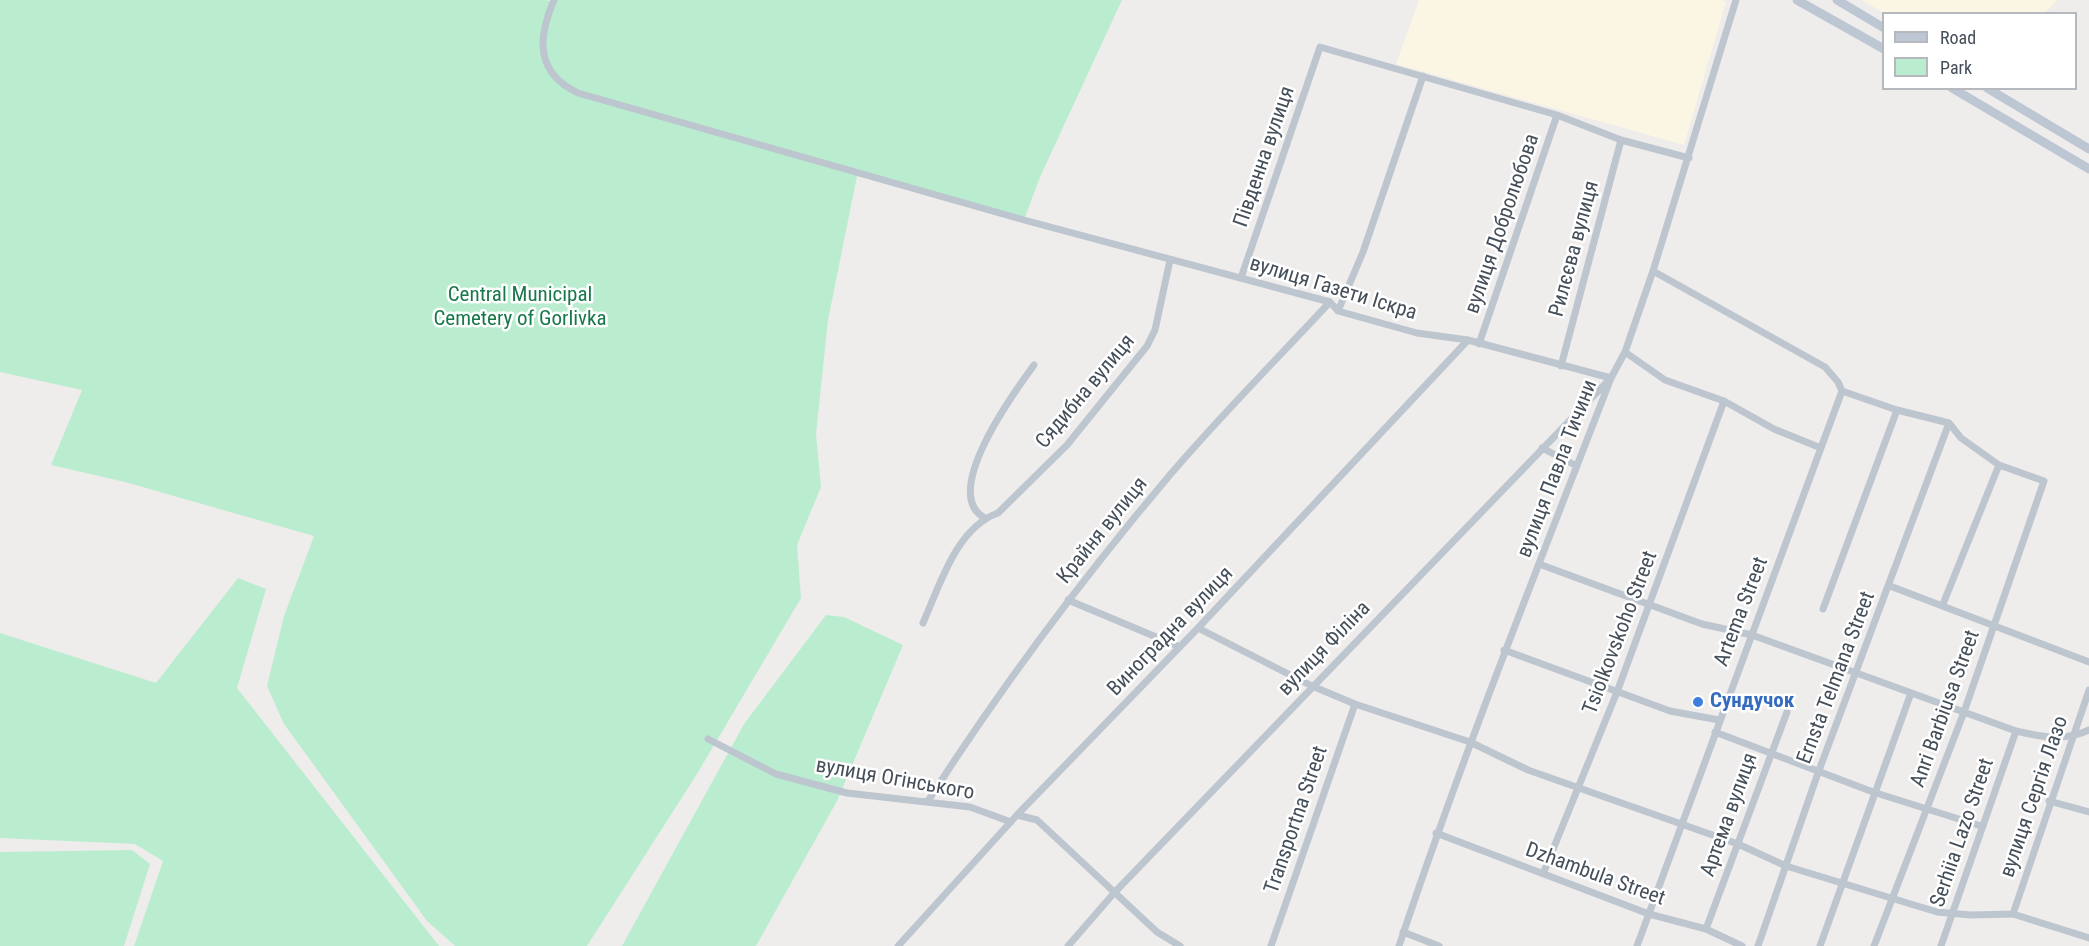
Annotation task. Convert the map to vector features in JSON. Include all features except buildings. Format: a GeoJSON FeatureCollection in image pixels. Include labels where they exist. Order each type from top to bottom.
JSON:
{"type":"FeatureCollection","features":[{"type":"Feature","properties":{"kind":"main road"},"geometry":{"type":"LineString","coordinates":[[1797,0],[1882,48]]}},
{"type":"Feature","properties":{"kind":"main road"},"geometry":{"type":"LineString","coordinates":[[1836,0],[1882,27]]}},
{"type":"Feature","properties":{"kind":"main road"},"geometry":{"type":"LineString","coordinates":[[1955,90],[2089,169]]}},
{"type":"Feature","properties":{"kind":"main road"},"geometry":{"type":"LineString","coordinates":[[1990,90],[2089,149]]}},
{"type":"Feature","properties":{"kind":"street","name":"вулиця Газети Іскра"},"geometry":{"type":"LineString","coordinates":[[554,0],[544,34],[546,66],[552,77],[578,93],[1024,220],[1330,302],[1338,311],[1417,333],[1468,340],[1611,378]]}},
{"type":"Feature","properties":{"kind":"street","name":"вулиця Павла Тичини"},"geometry":{"type":"LineString","coordinates":[[1399,946],[1436,833],[1504,650],[1611,378],[1625,352],[1689,158],[1736,0]]}},
{"type":"Feature","properties":{"kind":"street","name":"Південна вулиця"},"geometry":{"type":"LineString","coordinates":[[1240,278],[1320,46],[1423,76]]}},
{"type":"Feature","properties":{"kind":"street"},"geometry":{"type":"LineString","coordinates":[[1338,311],[1363,252],[1423,76],[1557,115],[1621,140],[1689,158]]}},
{"type":"Feature","properties":{"kind":"street","name":"вулиця Добролюбова"},"geometry":{"type":"LineString","coordinates":[[1479,344],[1557,115]]}},
{"type":"Feature","properties":{"kind":"street","name":"Рилєєва вулиця"},"geometry":{"type":"LineString","coordinates":[[1562,366],[1621,140]]}},
{"type":"Feature","properties":{"kind":"street","name":"Сядибна вулиця"},"geometry":{"type":"LineString","coordinates":[[923,623],[964,539],[985,518],[998,513],[1067,445],[1147,346],[1155,330],[1170,260]]}},
{"type":"Feature","properties":{"kind":"street"},"geometry":{"type":"LineString","coordinates":[[1653,271],[1825,367],[1838,382],[1842,391],[1897,410],[1949,423],[1961,438],[1999,465],[1943,604]]}},
{"type":"Feature","properties":{"kind":"street","name":"Крайня вулиця"},"geometry":{"type":"LineString","coordinates":[[928,801],[971,734],[1068,600],[1171,474],[1330,302]]}},
{"type":"Feature","properties":{"kind":"street","name":"Виноградна вулиця"},"geometry":{"type":"LineString","coordinates":[[898,946],[1017,815],[1180,647],[1468,340]]}},
{"type":"Feature","properties":{"kind":"street"},"geometry":{"type":"LineString","coordinates":[[1625,352],[1665,380],[1724,401],[1774,429],[1821,448]]}},
{"type":"Feature","properties":{"kind":"street"},"geometry":{"type":"LineString","coordinates":[[985,518],[978,514],[972,505],[969,486],[984,445],[1005,405],[1034,364]]}},
{"type":"Feature","properties":{"kind":"street","name":"вулиця Філіна"},"geometry":{"type":"LineString","coordinates":[[1068,946],[1114,893],[1611,378]]}},
{"type":"Feature","properties":{"kind":"street","name":"Artema Street"},"geometry":{"type":"LineString","coordinates":[[1637,946],[1684,824],[1719,720],[1842,391]]}},
{"type":"Feature","properties":{"kind":"street","name":"Tsiolkovskoho Street"},"geometry":{"type":"LineString","coordinates":[[1543,874],[1617,692],[1724,401]]}},
{"type":"Feature","properties":{"kind":"street"},"geometry":{"type":"LineString","coordinates":[[1823,609],[1897,410]]}},
{"type":"Feature","properties":{"kind":"street","name":"Ernsta Telmana Street"},"geometry":{"type":"LineString","coordinates":[[1758,946],[1818,773],[1858,673],[1949,423]]}},
{"type":"Feature","properties":{"kind":"street"},"geometry":{"type":"LineString","coordinates":[[1542,448],[1576,466]]}},
{"type":"Feature","properties":{"kind":"street","name":"Anri Barbiusa Street"},"geometry":{"type":"LineString","coordinates":[[1874,946],[1964,712],[2044,481],[1999,465]]}},
{"type":"Feature","properties":{"kind":"street"},"geometry":{"type":"LineString","coordinates":[[1539,564],[1702,624],[1752,635],[2016,731],[2058,739],[2072,738],[2089,730]]}},
{"type":"Feature","properties":{"kind":"street"},"geometry":{"type":"LineString","coordinates":[[1890,586],[1943,604],[2089,662]]}},
{"type":"Feature","properties":{"kind":"street"},"geometry":{"type":"LineString","coordinates":[[1068,600],[1180,647]]}},
{"type":"Feature","properties":{"kind":"street"},"geometry":{"type":"LineString","coordinates":[[1198,628],[1312,687],[1355,704],[1470,742],[1528,770],[1738,844],[1786,866],[1917,907],[1952,914],[2013,914],[2089,938]]}},
{"type":"Feature","properties":{"kind":"street"},"geometry":{"type":"LineString","coordinates":[[1504,650],[1670,711],[1719,720]]}},
{"type":"Feature","properties":{"kind":"street","name":"вулиця Сергія Лазо"},"geometry":{"type":"LineString","coordinates":[[2013,914],[2049,801],[2072,738],[2087,706],[2089,690]]}},
{"type":"Feature","properties":{"kind":"street"},"geometry":{"type":"LineString","coordinates":[[1820,946],[1873,792],[1911,693]]}},
{"type":"Feature","properties":{"kind":"street","name":"Transportna Street"},"geometry":{"type":"LineString","coordinates":[[1271,946],[1355,704]]}},
{"type":"Feature","properties":{"kind":"street","name":"Артема вулиця"},"geometry":{"type":"LineString","coordinates":[[1706,929],[1769,754],[1787,712]]}},
{"type":"Feature","properties":{"kind":"street","name":"Serhiia Lazo Street"},"geometry":{"type":"LineString","coordinates":[[1941,946],[2016,731]]}},
{"type":"Feature","properties":{"kind":"street"},"geometry":{"type":"LineString","coordinates":[[1715,732],[1818,773],[1926,811],[1981,826]]}},
{"type":"Feature","properties":{"kind":"street","name":"вулиця Огінського"},"geometry":{"type":"LineString","coordinates":[[708,739],[776,774],[847,793],[970,807],[1011,822]]}},
{"type":"Feature","properties":{"kind":"street"},"geometry":{"type":"LineString","coordinates":[[2049,801],[2089,812]]}},
{"type":"Feature","properties":{"kind":"street"},"geometry":{"type":"LineString","coordinates":[[1017,815],[1037,820],[1157,932],[1180,946]]}},
{"type":"Feature","properties":{"kind":"street","name":"Dzhambula Street"},"geometry":{"type":"LineString","coordinates":[[1436,833],[1649,914],[1706,929],[1742,946]]}},
{"type":"Feature","properties":{"kind":"street"},"geometry":{"type":"LineString","coordinates":[[1403,932],[1439,946]]}},
{"type":"Feature","properties":{"kind":"shaded area"},"geometry":{"type":"Polygon","coordinates":[[[1419,0],[1722,0],[1726,2],[1684,145],[1396,64],[1419,0]]]}},
{"type":"Feature","properties":{"kind":"shaded area"},"geometry":{"type":"Polygon","coordinates":[[[1862,0],[2058,0],[2045,12],[1882,12],[1862,0]]]}},
{"type":"Feature","properties":{"kind":"green space","name":"Central Municipal Cemetery of Gorlivka"},"geometry":{"type":"Polygon","coordinates":[[[0,0],[546,0],[553,2],[554,0],[1122,0],[1040,177],[1024,220],[858,171],[828,320],[816,434],[821,487],[797,545],[801,598],[697,774],[587,946],[455,946],[427,921],[284,724],[267,686],[284,616],[314,536],[125,482],[51,465],[82,390],[0,372],[0,0]]]}},
{"type":"Feature","properties":{"kind":"green space"},"geometry":{"type":"Polygon","coordinates":[[[238,578],[266,589],[237,688],[439,946],[134,946],[163,861],[135,844],[0,838],[0,633],[156,683],[238,578]]]}},
{"type":"Feature","properties":{"kind":"green space"},"geometry":{"type":"Polygon","coordinates":[[[826,615],[844,617],[903,645],[837,801],[756,946],[622,946],[744,724],[826,615]]]}},
{"type":"Feature","properties":{"kind":"green space"},"geometry":{"type":"Polygon","coordinates":[[[132,850],[150,864],[124,946],[0,946],[0,852],[132,850]]]}},
{"type":"Feature","properties":{"kind":"place","name":"Сундучок"},"geometry":{"type":"Point","coordinates":[1698,702]}}]}
